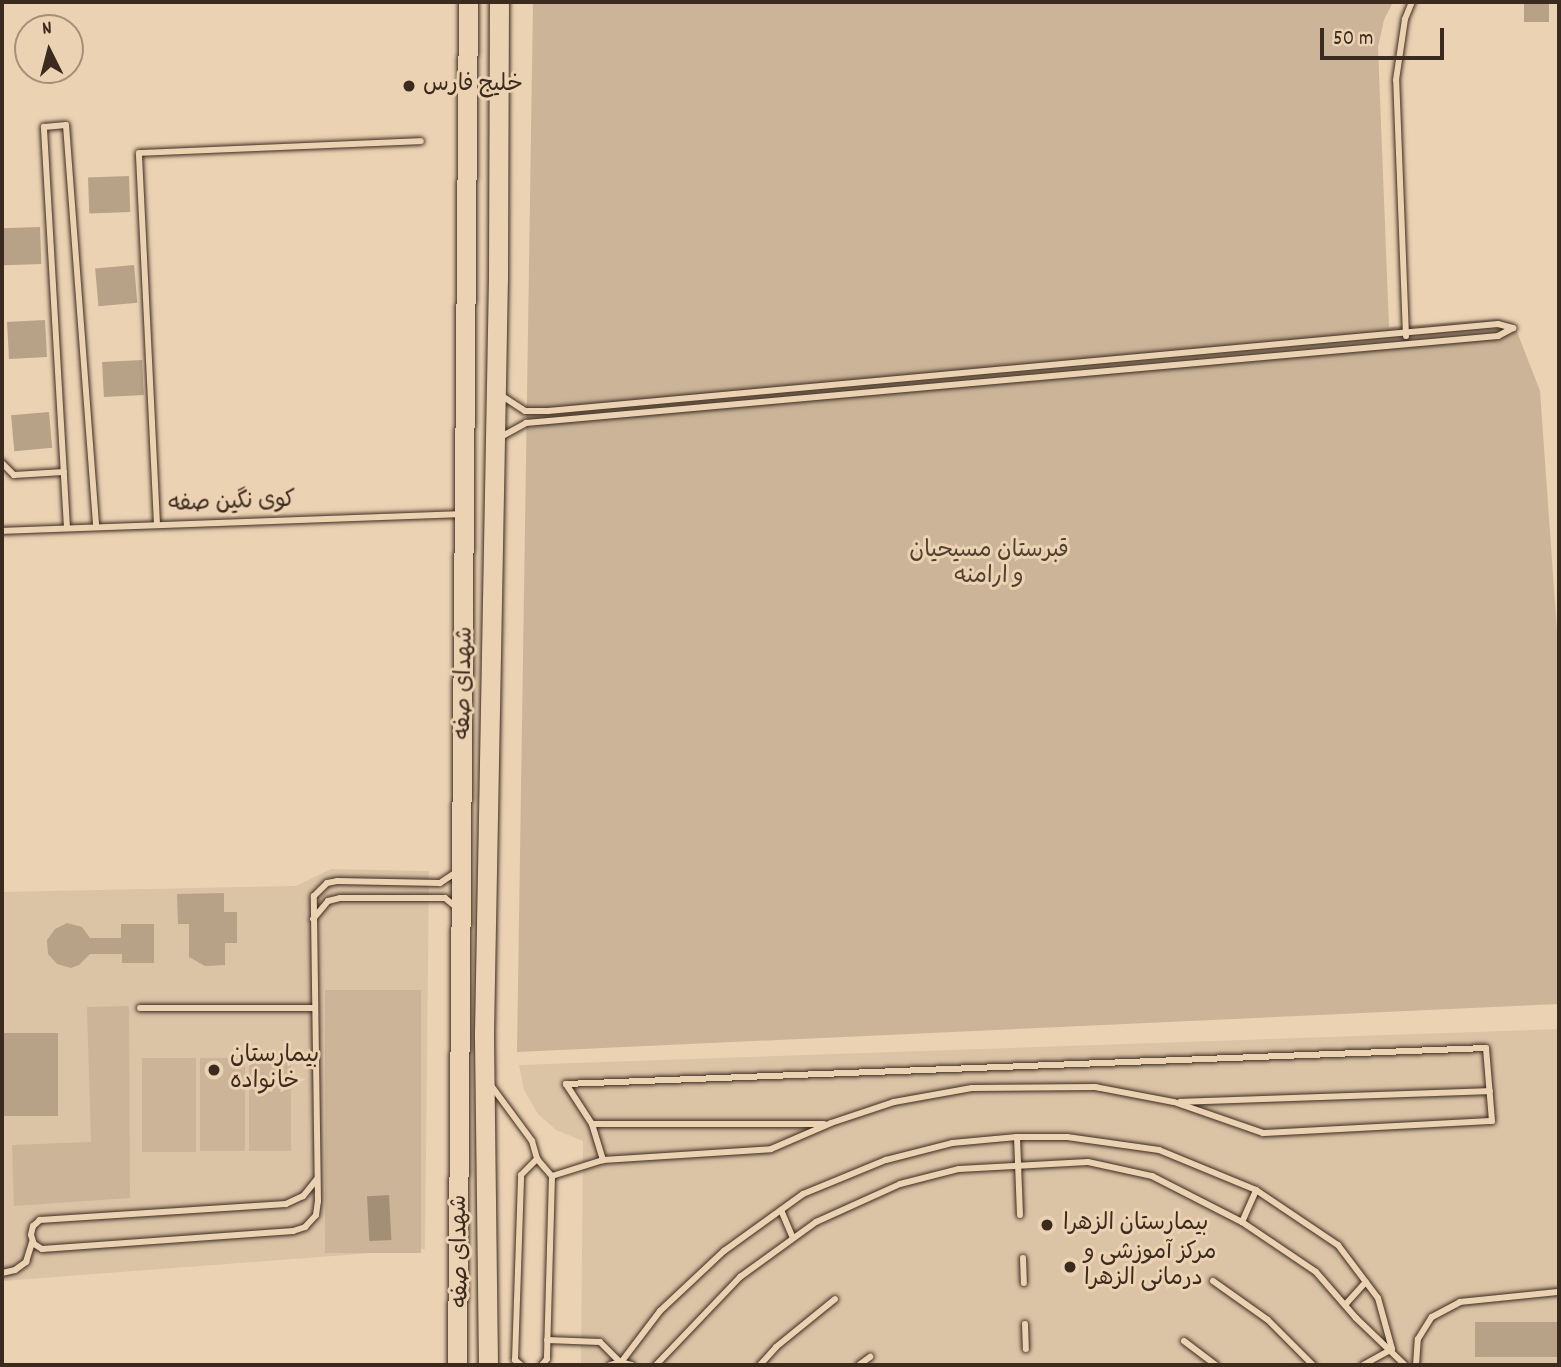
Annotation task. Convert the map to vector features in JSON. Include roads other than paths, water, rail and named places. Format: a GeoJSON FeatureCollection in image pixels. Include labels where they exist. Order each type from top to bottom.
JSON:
{"type":"FeatureCollection","features":[{"type":"Feature","properties":{"kind":"main road","name":"شهدای صفه"},"geometry":{"type":"LineString","coordinates":[[457,1365],[468,2]]}},
{"type":"Feature","properties":{"kind":"main road","name":"شهدای صفه"},"geometry":{"type":"LineString","coordinates":[[488,1365],[485,1077],[499,2]]}},
{"type":"Feature","properties":{"kind":"main road"},"geometry":{"type":"LineString","coordinates":[[466,144],[499,144]]}},
{"type":"Feature","properties":{"kind":"lane"},"geometry":{"type":"LineString","coordinates":[[1406,345],[1396,80],[1405,19],[1412,2]]}},
{"type":"Feature","properties":{"kind":"lane"},"geometry":{"type":"LineString","coordinates":[[67,528],[44,127],[66,125],[96,527]]}},
{"type":"Feature","properties":{"kind":"lane"},"geometry":{"type":"LineString","coordinates":[[157,524],[139,153],[421,141]]}},
{"type":"Feature","properties":{"kind":"lane"},"geometry":{"type":"LineString","coordinates":[[495,442],[526,423],[1406,345],[1498,336],[1513,328],[1498,324],[548,411],[525,411],[496,391]]}},
{"type":"Feature","properties":{"kind":"lane"},"geometry":{"type":"LineString","coordinates":[[2,463],[14,475],[64,472]]}},
{"type":"Feature","properties":{"kind":"lane","name":"کوی نگین صفه"},"geometry":{"type":"LineString","coordinates":[[2,531],[463,514]]}},
{"type":"Feature","properties":{"kind":"lane"},"geometry":{"type":"LineString","coordinates":[[32,1240],[42,1249],[299,1230],[316,1215],[314,896],[327,883],[440,883],[454,875],[460,866]]}},
{"type":"Feature","properties":{"kind":"lane"},"geometry":{"type":"LineString","coordinates":[[313,919],[328,901],[340,898],[445,898],[459,911]]}},
{"type":"Feature","properties":{"kind":"lane"},"geometry":{"type":"LineString","coordinates":[[140,1008],[315,1008]]}},
{"type":"Feature","properties":{"kind":"lane"},"geometry":{"type":"LineString","coordinates":[[552,1176],[603,1160],[771,1149],[829,1124],[894,1102],[972,1088],[1095,1087],[1174,1102],[1263,1133],[1492,1121],[1486,1048],[565,1084],[592,1124],[603,1160]]}},
{"type":"Feature","properties":{"kind":"lane"},"geometry":{"type":"LineString","coordinates":[[485,1077],[531,1141],[537,1159],[552,1176],[547,1359],[542,1365]]}},
{"type":"Feature","properties":{"kind":"lane"},"geometry":{"type":"LineString","coordinates":[[1174,1102],[1490,1091]]}},
{"type":"Feature","properties":{"kind":"lane"},"geometry":{"type":"LineString","coordinates":[[592,1124],[829,1124]]}},
{"type":"Feature","properties":{"kind":"lane"},"geometry":{"type":"LineString","coordinates":[[1017,1137],[1020,1215]]}},
{"type":"Feature","properties":{"kind":"lane"},"geometry":{"type":"LineString","coordinates":[[620,1364],[660,1311],[724,1251],[803,1194],[886,1160],[952,1143],[1017,1137],[1067,1137],[1159,1150],[1256,1190],[1338,1245],[1378,1298],[1392,1349]]}},
{"type":"Feature","properties":{"kind":"lane"},"geometry":{"type":"LineString","coordinates":[[521,1365],[515,1360],[521,1175],[537,1159]]}},
{"type":"Feature","properties":{"kind":"lane"},"geometry":{"type":"LineString","coordinates":[[656,1365],[740,1277],[816,1222],[900,1184],[958,1168],[1018,1163],[1088,1162],[1152,1176],[1242,1223],[1316,1272],[1405,1365]]}},
{"type":"Feature","properties":{"kind":"lane"},"geometry":{"type":"LineString","coordinates":[[2,1273],[15,1270],[26,1262],[32,1240],[31,1230],[40,1220],[286,1204],[303,1196],[317,1179]]}},
{"type":"Feature","properties":{"kind":"lane"},"geometry":{"type":"LineString","coordinates":[[1242,1223],[1256,1190]]}},
{"type":"Feature","properties":{"kind":"lane"},"geometry":{"type":"LineString","coordinates":[[781,1210],[793,1238]]}},
{"type":"Feature","properties":{"kind":"lane"},"geometry":{"type":"LineString","coordinates":[[1023,1258],[1024,1283]]}},
{"type":"Feature","properties":{"kind":"lane"},"geometry":{"type":"LineString","coordinates":[[1213,1281],[1268,1320],[1313,1365]]}},
{"type":"Feature","properties":{"kind":"lane"},"geometry":{"type":"LineString","coordinates":[[1345,1305],[1366,1282]]}},
{"type":"Feature","properties":{"kind":"lane"},"geometry":{"type":"LineString","coordinates":[[1416,1365],[1418,1339],[1432,1317],[1460,1302],[1559,1292]]}},
{"type":"Feature","properties":{"kind":"lane"},"geometry":{"type":"LineString","coordinates":[[760,1365],[776,1347],[835,1299]]}},
{"type":"Feature","properties":{"kind":"lane"},"geometry":{"type":"LineString","coordinates":[[1025,1324],[1026,1349]]}},
{"type":"Feature","properties":{"kind":"lane"},"geometry":{"type":"LineString","coordinates":[[547,1340],[600,1342],[620,1364]]}},
{"type":"Feature","properties":{"kind":"lane"},"geometry":{"type":"LineString","coordinates":[[1184,1341],[1216,1365]]}},
{"type":"Feature","properties":{"kind":"lane"},"geometry":{"type":"LineString","coordinates":[[1363,1365],[1392,1349]]}},
{"type":"Feature","properties":{"kind":"lane"},"geometry":{"type":"LineString","coordinates":[[859,1365],[870,1357]]}},
{"type":"Feature","properties":{"kind":"lane"},"geometry":{"type":"LineString","coordinates":[[610,1365],[632,1365]]}},
{"type":"Feature","properties":{"kind":"place","name":"خلیج فارس"},"geometry":{"type":"Point","coordinates":[409,86]}},
{"type":"Feature","properties":{"kind":"place","name":"بیمارستان خانواده"},"geometry":{"type":"Point","coordinates":[214,1070]}},
{"type":"Feature","properties":{"kind":"place","name":"بیمارستان الزهرا"},"geometry":{"type":"Point","coordinates":[1047,1225]}},
{"type":"Feature","properties":{"kind":"place","name":"مرکز آموزشی و درمانی الزهرا"},"geometry":{"type":"Point","coordinates":[1070,1267]}},
{"type":"Feature","properties":{"kind":"park label","name":"قبرستان مسیحیان و ارامنه"},"geometry":{"type":"Point","coordinates":[989,565]}}]}
